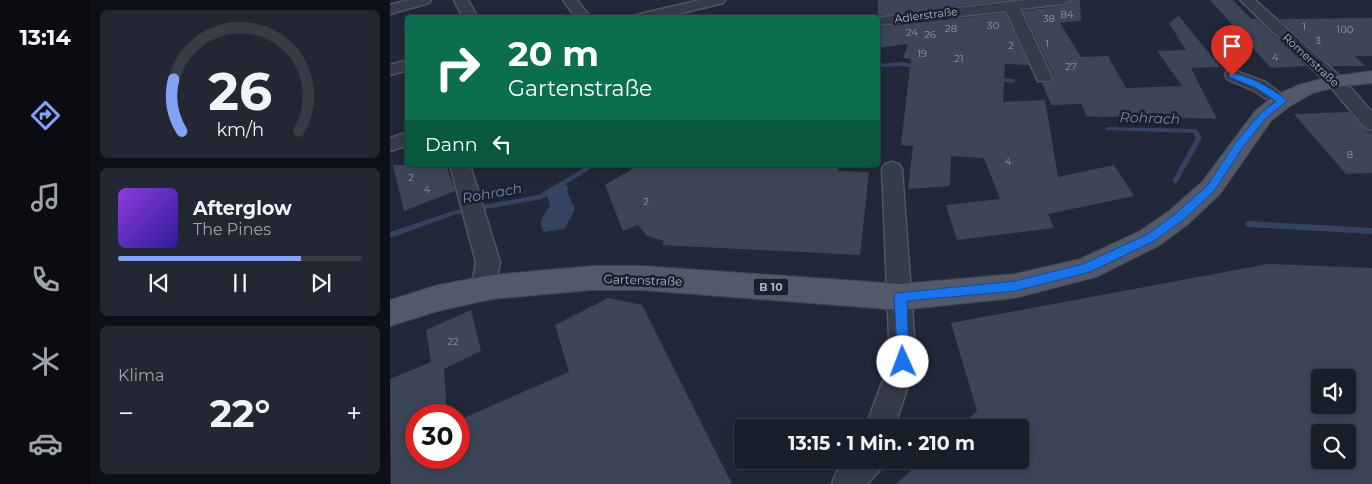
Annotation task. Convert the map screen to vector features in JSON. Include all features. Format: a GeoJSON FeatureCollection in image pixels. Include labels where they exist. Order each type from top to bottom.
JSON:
{"type":"FeatureCollection","features":[{"type":"Feature","properties":{"kind":"main road","name":"B 10"},"geometry":{"type":"LineString","coordinates":[[1282,101],[1306,89],[1335,81],[1372,77]]}},
{"type":"Feature","properties":{"kind":"main road","name":"Gartenstraße"},"geometry":{"type":"LineString","coordinates":[[390,313],[438,298],[483,289],[592,278],[642,278],[900,297],[1015,286],[1086,268],[1150,238],[1178,218],[1211,188],[1240,145],[1263,116],[1282,101]]}},
{"type":"Feature","properties":{"kind":"street"},"geometry":{"type":"LineString","coordinates":[[390,10],[424,0]]}},
{"type":"Feature","properties":{"kind":"street"},"geometry":{"type":"LineString","coordinates":[[461,0],[469,15]]}},
{"type":"Feature","properties":{"kind":"street"},"geometry":{"type":"LineString","coordinates":[[570,0],[579,15]]}},
{"type":"Feature","properties":{"kind":"street"},"geometry":{"type":"LineString","coordinates":[[654,15],[718,0]]}},
{"type":"Feature","properties":{"kind":"street","name":"Adlerstraße"},"geometry":{"type":"LineString","coordinates":[[880,21],[936,7],[1011,6],[1063,0]]}},
{"type":"Feature","properties":{"kind":"street","name":"Römerstraße"},"geometry":{"type":"LineString","coordinates":[[1247,0],[1335,81],[1372,124]]}},
{"type":"Feature","properties":{"kind":"street"},"geometry":{"type":"LineString","coordinates":[[1011,6],[1044,77]]}},
{"type":"Feature","properties":{"kind":"street"},"geometry":{"type":"LineString","coordinates":[[390,70],[405,66]]}},
{"type":"Feature","properties":{"kind":"street"},"geometry":{"type":"LineString","coordinates":[[1232,76],[1259,86],[1282,101]]}},
{"type":"Feature","properties":{"kind":"street"},"geometry":{"type":"LineString","coordinates":[[390,145],[405,139]]}},
{"type":"Feature","properties":{"kind":"street"},"geometry":{"type":"LineString","coordinates":[[461,167],[474,206],[488,262],[483,289]]}},
{"type":"Feature","properties":{"kind":"street"},"geometry":{"type":"LineString","coordinates":[[883,419],[903,362],[892,169]]}},
{"type":"Feature","properties":{"kind":"street"},"geometry":{"type":"LineString","coordinates":[[847,484],[860,469]]}},
{"type":"Feature","properties":{"kind":"water"},"geometry":{"type":"Polygon","coordinates":[[[560,184],[568,186],[567,192],[575,209],[565,229],[544,232],[541,222],[550,206],[546,193],[560,184]]]}},
{"type":"Feature","properties":{"kind":"building"},"geometry":{"type":"Polygon","coordinates":[[[878,0],[1009,0],[880,16],[878,15],[878,0]]]}},
{"type":"Feature","properties":{"kind":"building"},"geometry":{"type":"Polygon","coordinates":[[[1072,0],[1080,0],[1081,21],[1060,23],[1081,57],[1108,56],[1126,88],[1182,86],[1157,51],[1186,50],[1169,23],[1179,16],[1220,67],[1191,68],[1217,119],[1138,116],[1097,117],[1087,116],[1081,104],[1051,105],[1042,83],[1050,83],[1054,76],[1023,11],[1063,6],[1072,0]]]}},
{"type":"Feature","properties":{"kind":"building"},"geometry":{"type":"Polygon","coordinates":[[[1210,0],[1233,0],[1251,19],[1257,19],[1306,66],[1271,68],[1210,0]]]}},
{"type":"Feature","properties":{"kind":"building"},"geometry":{"type":"Polygon","coordinates":[[[1005,13],[1029,65],[1005,64],[1003,102],[1045,100],[1058,177],[1114,165],[1134,196],[1048,214],[1054,228],[957,240],[946,205],[1000,199],[984,158],[951,156],[950,186],[908,189],[913,146],[901,145],[911,59],[903,58],[908,44],[880,48],[880,27],[1005,13]]]}},
{"type":"Feature","properties":{"kind":"building"},"geometry":{"type":"Polygon","coordinates":[[[1372,18],[1372,56],[1355,56],[1365,66],[1331,66],[1279,19],[1372,18]]]}},
{"type":"Feature","properties":{"kind":"building"},"geometry":{"type":"Polygon","coordinates":[[[1349,112],[1364,129],[1372,134],[1372,173],[1346,174],[1294,114],[1349,112]]]}},
{"type":"Feature","properties":{"kind":"building"},"geometry":{"type":"Polygon","coordinates":[[[393,165],[405,165],[405,167],[447,167],[455,191],[404,211],[393,165]]]}},
{"type":"Feature","properties":{"kind":"building"},"geometry":{"type":"Polygon","coordinates":[[[636,167],[839,167],[838,171],[869,172],[860,255],[662,245],[664,241],[647,236],[638,225],[623,231],[605,185],[636,167]]]}},
{"type":"Feature","properties":{"kind":"building"},"geometry":{"type":"Polygon","coordinates":[[[1268,264],[1372,268],[1372,484],[896,484],[913,469],[1029,469],[1029,419],[969,419],[977,411],[951,323],[1268,264]]]}},
{"type":"Feature","properties":{"kind":"building"},"geometry":{"type":"Polygon","coordinates":[[[608,298],[642,305],[732,484],[391,484],[390,379],[431,362],[426,330],[471,310],[481,351],[444,369],[446,404],[405,404],[405,469],[470,469],[470,415],[569,372],[555,325],[608,298]]]}},
{"type":"Feature","properties":{"kind":"waterway","name":"Rohrach"},"geometry":{"type":"LineString","coordinates":[[880,66],[902,64],[919,67]]}},
{"type":"Feature","properties":{"kind":"waterway","name":"Rohrach"},"geometry":{"type":"LineString","coordinates":[[996,79],[1013,81]]}},
{"type":"Feature","properties":{"kind":"waterway","name":"Rohrach"},"geometry":{"type":"LineString","coordinates":[[1108,129],[1195,131],[1199,138],[1175,181]]}},
{"type":"Feature","properties":{"kind":"waterway","name":"Rohrach"},"geometry":{"type":"LineString","coordinates":[[390,235],[456,212],[540,197],[591,167]]}},
{"type":"Feature","properties":{"kind":"waterway","name":"Rohrach"},"geometry":{"type":"LineString","coordinates":[[1248,224],[1372,231]]}},
{"type":"Feature","properties":{"kind":"route"},"geometry":{"type":"LineString","coordinates":[[903,362],[900,297],[1015,286],[1086,268],[1150,238],[1178,218],[1211,188],[1240,145],[1263,116],[1282,101],[1259,86],[1232,76]]}}]}
